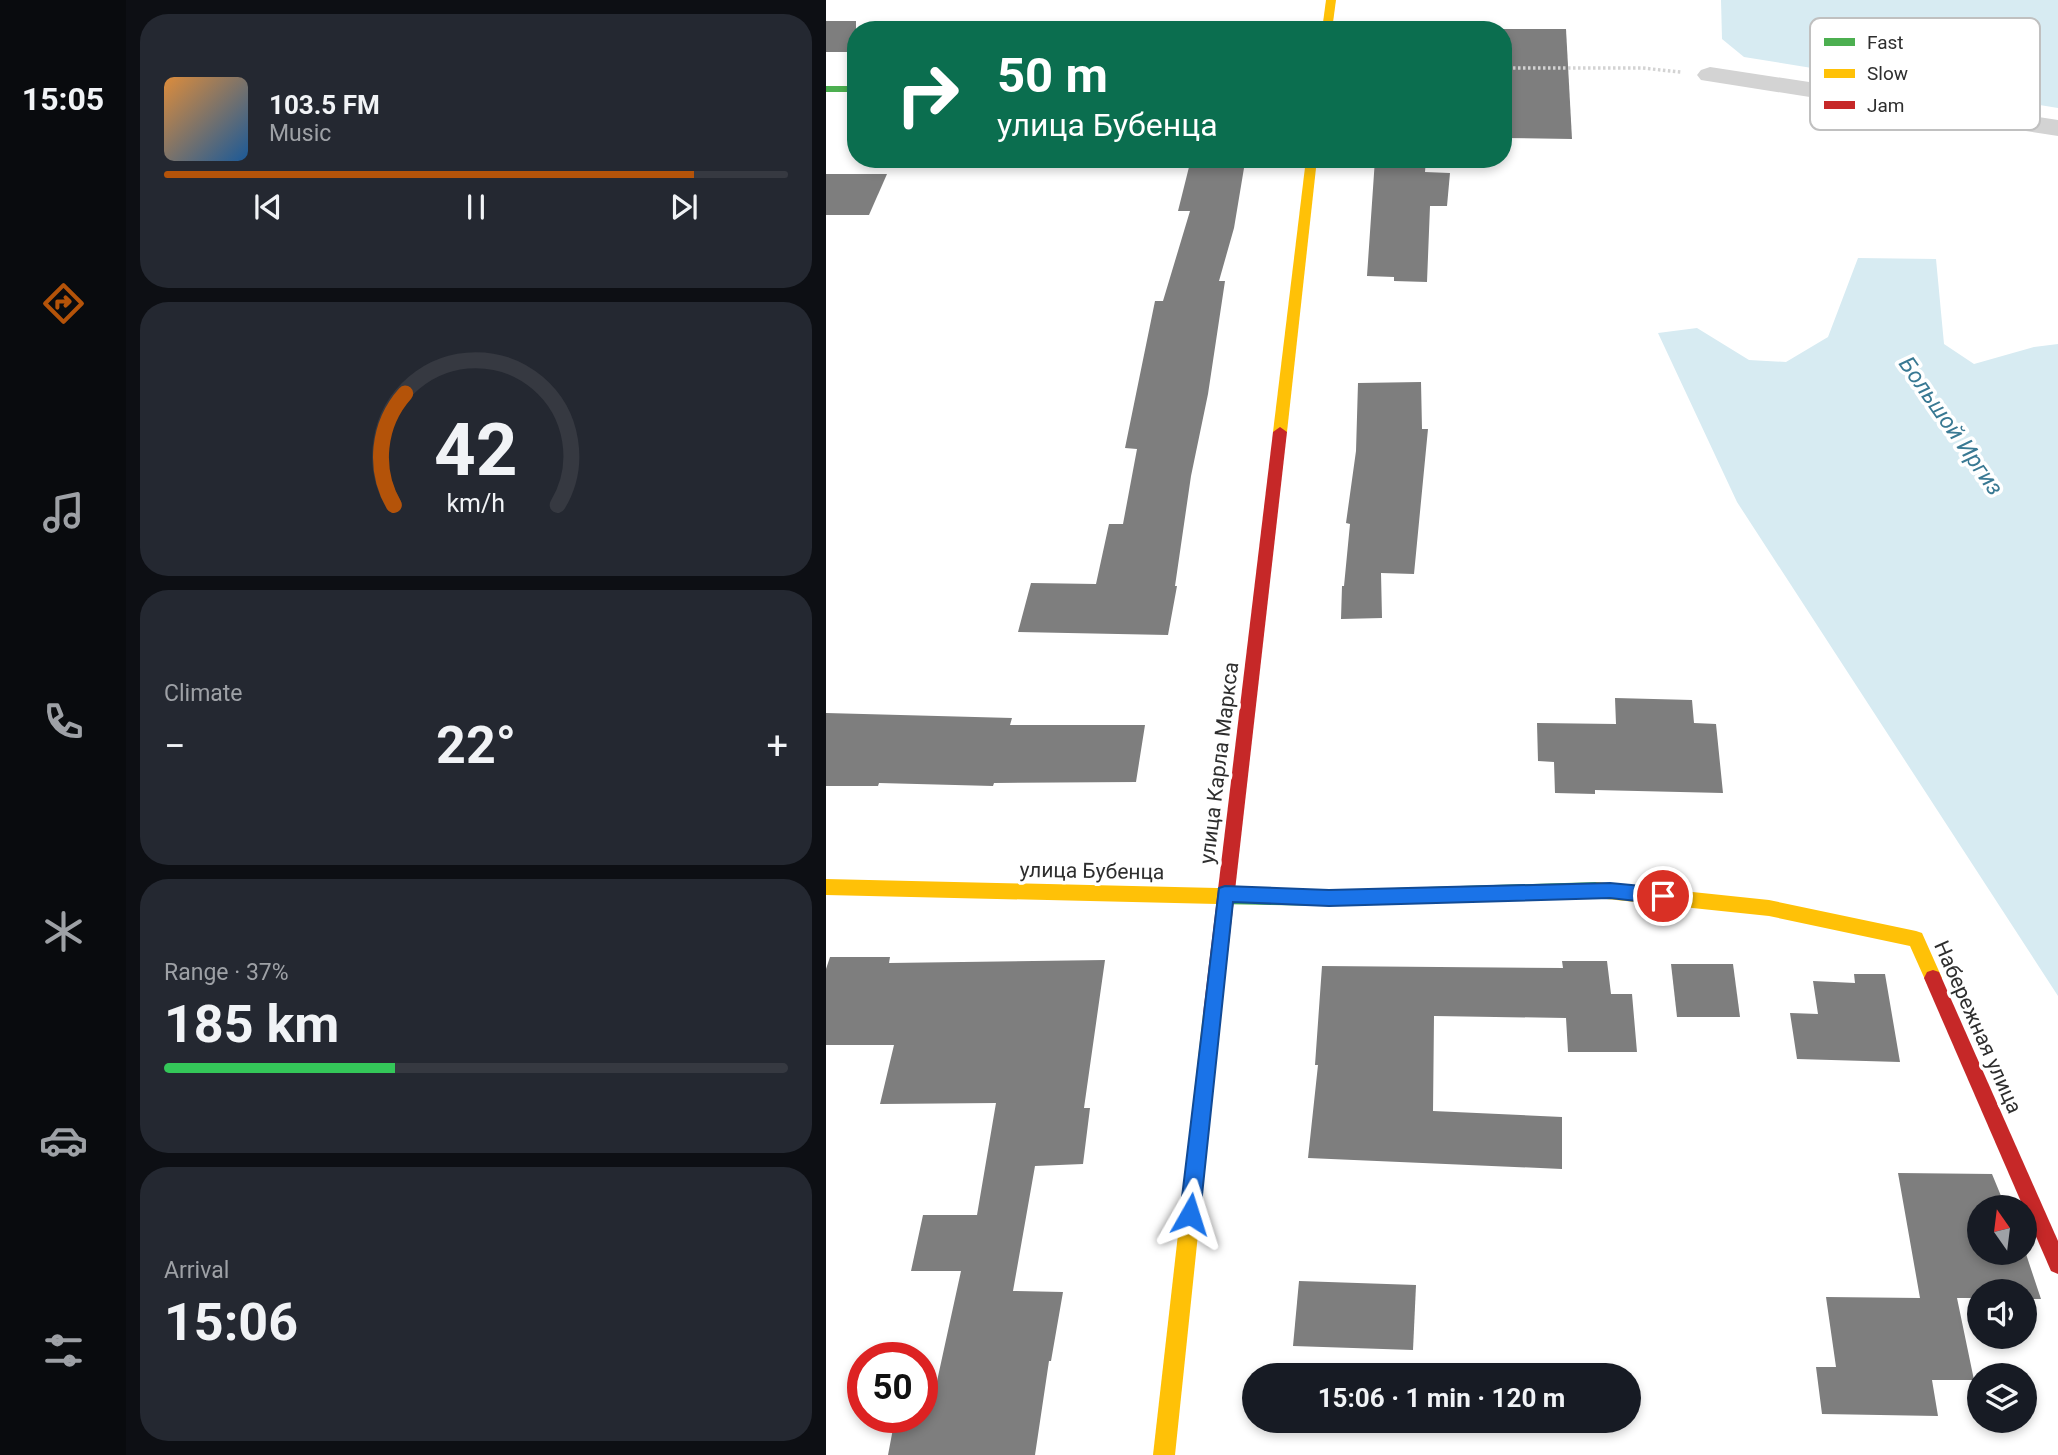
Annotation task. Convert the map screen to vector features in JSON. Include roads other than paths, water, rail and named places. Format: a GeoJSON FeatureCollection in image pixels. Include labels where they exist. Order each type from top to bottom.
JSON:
{"type":"FeatureCollection","features":[{"type":"Feature","properties":{"kind":"main road"},"geometry":{"type":"LineString","coordinates":[[1328,21],[1331,0]]}},
{"type":"Feature","properties":{"kind":"main road"},"geometry":{"type":"LineString","coordinates":[[826,89],[847,89]]}},
{"type":"Feature","properties":{"kind":"main road","name":"улица Карла Маркса"},"geometry":{"type":"LineString","coordinates":[[1164,1455],[1225,894],[1311,168]]}},
{"type":"Feature","properties":{"kind":"main road","name":"улица Бубенца"},"geometry":{"type":"LineString","coordinates":[[826,887],[1329,898],[1610,890]]}},
{"type":"Feature","properties":{"kind":"main road","name":"Набережная улица"},"geometry":{"type":"LineString","coordinates":[[1610,890],[1769,908],[1916,939],[2058,1264]]}},
{"type":"Feature","properties":{"kind":"street"},"geometry":{"type":"LineString","coordinates":[[1710,75],[1810,90]]}},
{"type":"Feature","properties":{"kind":"street"},"geometry":{"type":"LineString","coordinates":[[2040,125],[2058,128]]}},
{"type":"Feature","properties":{"kind":"water"},"geometry":{"type":"Polygon","coordinates":[[[1721,0],[2058,0],[2058,108],[2040,105],[2040,18],[1810,18],[1810,68],[1744,57],[1722,39],[1721,0]]]}},
{"type":"Feature","properties":{"kind":"water","name":"Большой Иргиз"},"geometry":{"type":"Polygon","coordinates":[[[1858,258],[1936,259],[1944,344],[1974,364],[2034,347],[2058,344],[2058,996],[1737,502],[1658,333],[1697,328],[1749,360],[1786,362],[1828,337],[1858,258]]]}}]}
